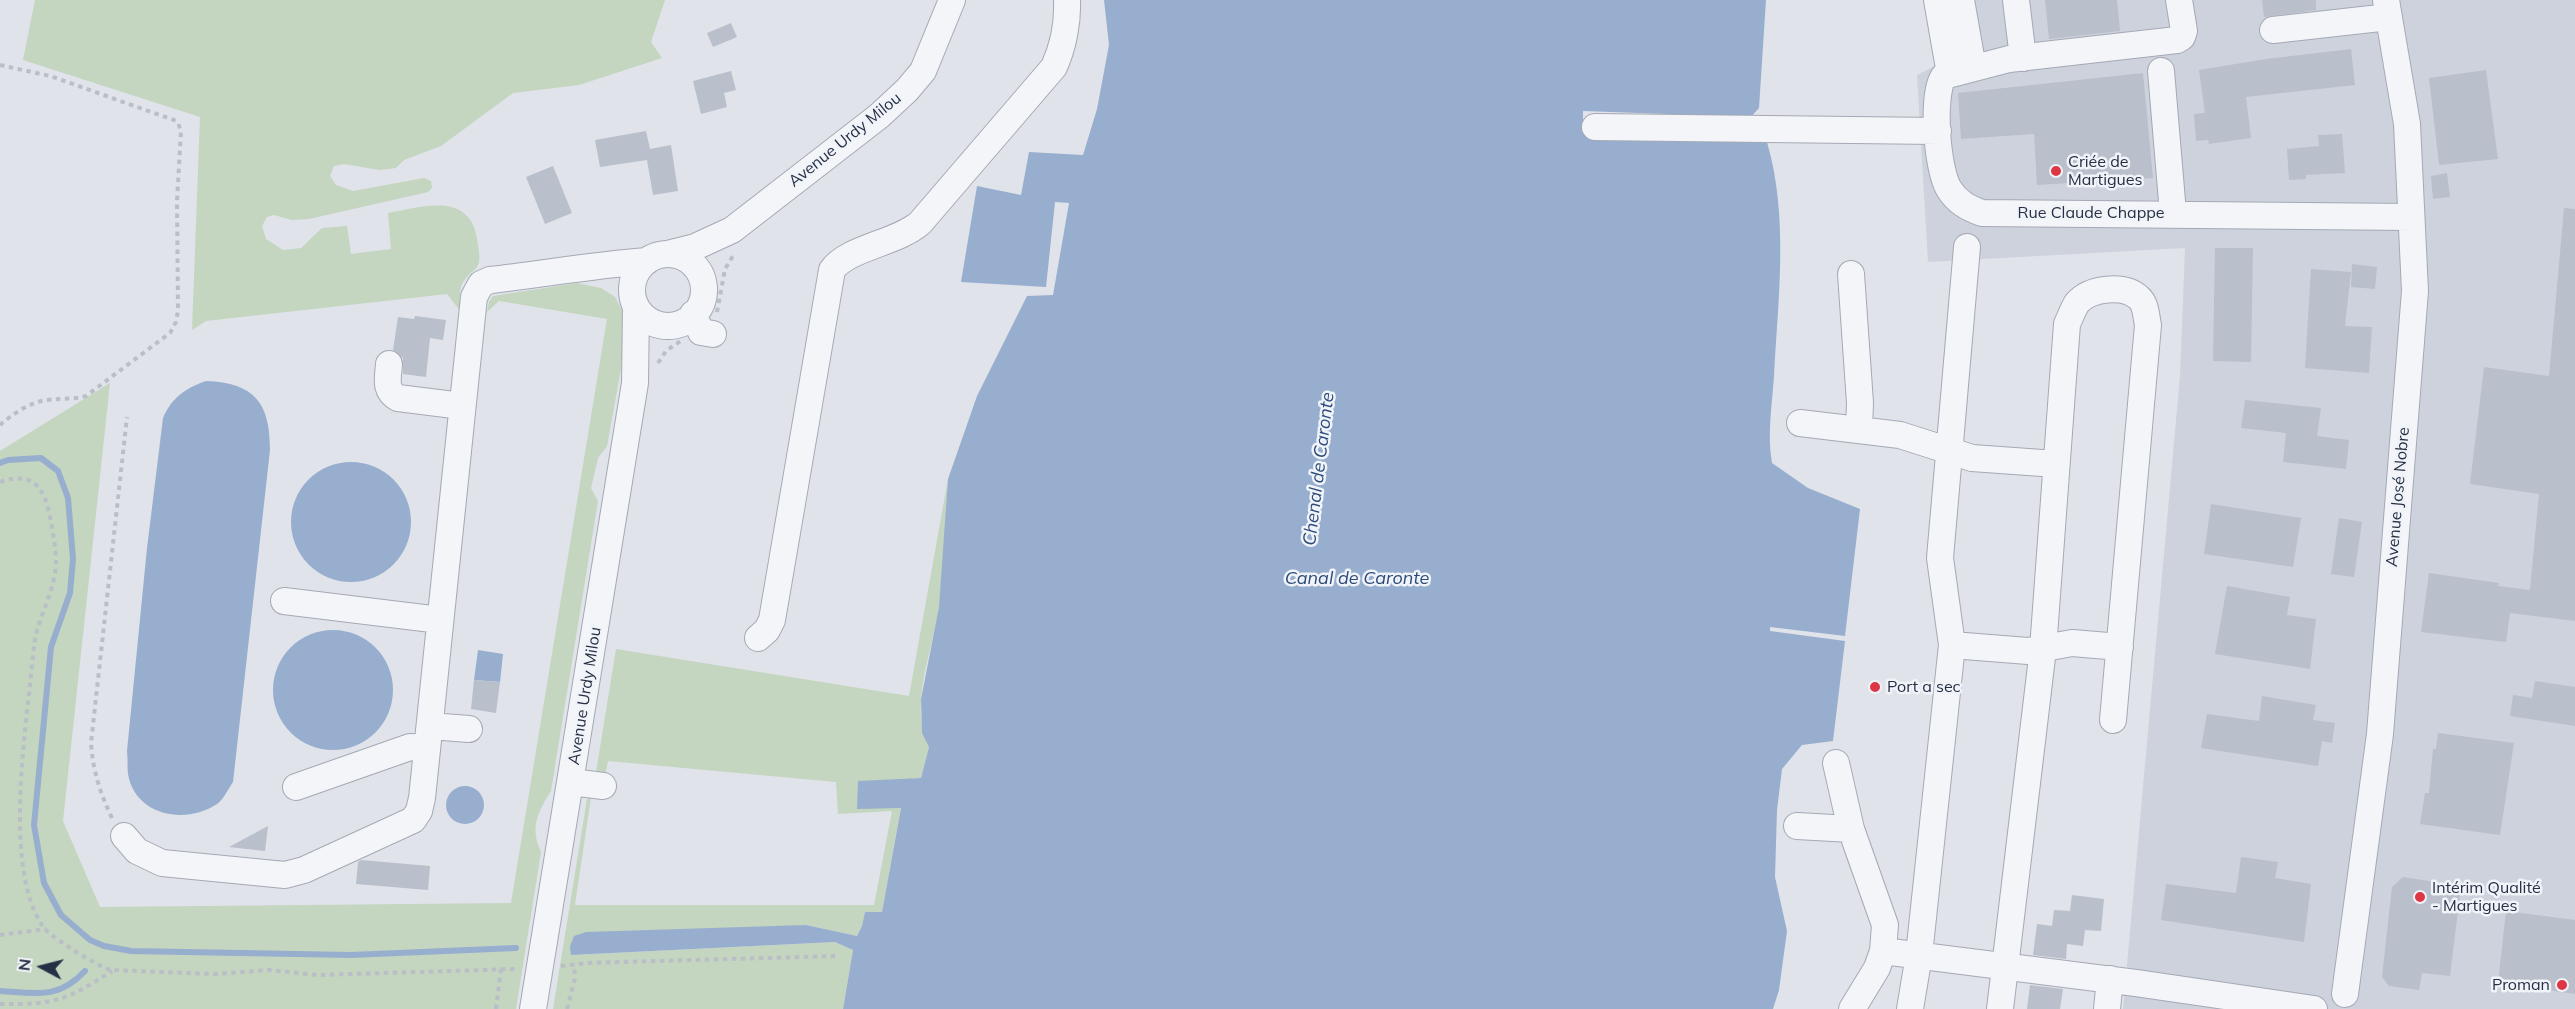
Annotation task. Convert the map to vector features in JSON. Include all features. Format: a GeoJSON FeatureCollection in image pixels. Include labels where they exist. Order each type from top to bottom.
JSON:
{"type":"FeatureCollection","features":[{"type":"Feature","properties":{"kind":"street","name":"Avenue Urdy Milou"},"geometry":{"type":"LineString","coordinates":[[702,281],[735,239],[908,90],[929,58],[952,0]]}},
{"type":"Feature","properties":{"kind":"street"},"geometry":{"type":"LineString","coordinates":[[758,638],[767,630],[772,620],[832,270],[843,259],[909,232],[920,223],[1054,67],[1067,14],[1066,0]]}},
{"type":"Feature","properties":{"kind":"street"},"geometry":{"type":"LineString","coordinates":[[1937,0],[1972,68]]}},
{"type":"Feature","properties":{"kind":"street"},"geometry":{"type":"LineString","coordinates":[[1961,0],[1972,68]]}},
{"type":"Feature","properties":{"kind":"street"},"geometry":{"type":"LineString","coordinates":[[2016,0],[2023,58]]}},
{"type":"Feature","properties":{"kind":"street"},"geometry":{"type":"LineString","coordinates":[[1972,68],[2023,58],[2177,40],[2184,32],[2179,0]]}},
{"type":"Feature","properties":{"kind":"street"},"geometry":{"type":"LineString","coordinates":[[2273,30],[2387,8]]}},
{"type":"Feature","properties":{"kind":"street","name":"Avenue José Nobre"},"geometry":{"type":"LineString","coordinates":[[2353,1001],[2380,734],[2415,291],[2407,124],[2387,8]]}},
{"type":"Feature","properties":{"kind":"street","name":"Rue Claude Chappe"},"geometry":{"type":"LineString","coordinates":[[1972,68],[1944,76],[1937,91],[1938,131],[1942,175],[1957,200],[1968,208],[1982,213],[2411,217]]}},
{"type":"Feature","properties":{"kind":"street"},"geometry":{"type":"LineString","coordinates":[[2161,71],[2173,213]]}},
{"type":"Feature","properties":{"kind":"street"},"geometry":{"type":"LineString","coordinates":[[1595,127],[1938,131]]}},
{"type":"Feature","properties":{"kind":"street","name":"Avenue Urdy Milou"},"geometry":{"type":"LineString","coordinates":[[462,406],[474,297],[481,284],[490,280],[578,270],[657,257],[735,239]]}},
{"type":"Feature","properties":{"kind":"street"},"geometry":{"type":"LineString","coordinates":[[1910,1009],[1919,955],[1952,645],[1940,558],[1967,246]]}},
{"type":"Feature","properties":{"kind":"street"},"geometry":{"type":"LineString","coordinates":[[578,270],[611,278],[621,284],[634,304],[651,322],[671,326],[686,322],[702,327],[699,309],[703,297],[702,281],[692,264],[679,256],[657,257],[636,274],[632,287],[634,304]]}},
{"type":"Feature","properties":{"kind":"street"},"geometry":{"type":"LineString","coordinates":[[1851,274],[1860,403],[1859,430]]}},
{"type":"Feature","properties":{"kind":"street"},"geometry":{"type":"LineString","coordinates":[[2000,1009],[2043,649],[2067,324],[2077,303],[2091,293],[2106,290],[2127,292],[2139,298],[2145,309],[2148,325],[2113,720]]}},
{"type":"Feature","properties":{"kind":"street","name":"Avenue Urdy Milou"},"geometry":{"type":"LineString","coordinates":[[634,304],[645,377]]}},
{"type":"Feature","properties":{"kind":"street","name":"Avenue Urdy Milou"},"geometry":{"type":"LineString","coordinates":[[533,1009],[571,782],[648,357],[671,326]]}},
{"type":"Feature","properties":{"kind":"street"},"geometry":{"type":"LineString","coordinates":[[124,836],[137,851],[162,863],[285,875],[304,870],[413,820],[419,811],[429,737],[462,406],[398,398],[391,394],[387,387],[389,364]]}},
{"type":"Feature","properties":{"kind":"street"},"geometry":{"type":"LineString","coordinates":[[1800,423],[1912,438],[1972,458],[2056,464]]}},
{"type":"Feature","properties":{"kind":"street"},"geometry":{"type":"LineString","coordinates":[[284,601],[440,620]]}},
{"type":"Feature","properties":{"kind":"street"},"geometry":{"type":"LineString","coordinates":[[1952,645],[1994,650],[2043,649],[2072,643],[2120,647]]}},
{"type":"Feature","properties":{"kind":"street"},"geometry":{"type":"LineString","coordinates":[[296,788],[410,747],[429,737],[468,729]]}},
{"type":"Feature","properties":{"kind":"street"},"geometry":{"type":"LineString","coordinates":[[1836,763],[1851,829],[1885,925],[1883,951],[1877,968],[1852,1009]]}},
{"type":"Feature","properties":{"kind":"street"},"geometry":{"type":"LineString","coordinates":[[571,782],[603,786]]}},
{"type":"Feature","properties":{"kind":"street"},"geometry":{"type":"LineString","coordinates":[[1797,826],[1851,829]]}},
{"type":"Feature","properties":{"kind":"street"},"geometry":{"type":"LineString","coordinates":[[1883,951],[2110,979],[2314,1009]]}},
{"type":"Feature","properties":{"kind":"street"},"geometry":{"type":"LineString","coordinates":[[2107,1009],[2110,979]]}},
{"type":"Feature","properties":{"kind":"street"},"geometry":{"type":"LineString","coordinates":[[2322,1009],[2333,995],[2353,1001]]}},
{"type":"Feature","properties":{"kind":"path"},"geometry":{"type":"LineString","coordinates":[[0,65],[50,76],[174,120],[181,131],[177,201],[178,311],[176,322],[170,333],[86,396],[72,400],[48,400],[33,404],[9,417],[0,425]]}},
{"type":"Feature","properties":{"kind":"path"},"geometry":{"type":"LineString","coordinates":[[645,377],[666,351],[715,319],[725,269],[735,239]]}},
{"type":"Feature","properties":{"kind":"path"},"geometry":{"type":"LineString","coordinates":[[124,836],[112,819],[100,793],[93,769],[91,744],[127,417]]}},
{"type":"Feature","properties":{"kind":"path"},"geometry":{"type":"LineString","coordinates":[[0,482],[24,479],[38,485],[47,499],[56,551],[54,578],[35,638],[22,757],[20,814],[22,863],[33,907],[46,929],[98,967],[112,970],[215,974],[270,970],[317,975],[836,956]]}},
{"type":"Feature","properties":{"kind":"path"},"geometry":{"type":"LineString","coordinates":[[0,935],[46,929]]}},
{"type":"Feature","properties":{"kind":"path"},"geometry":{"type":"LineString","coordinates":[[567,1009],[575,978],[574,965]]}},
{"type":"Feature","properties":{"kind":"path"},"geometry":{"type":"LineString","coordinates":[[495,1009],[501,969]]}},
{"type":"Feature","properties":{"kind":"path"},"geometry":{"type":"LineString","coordinates":[[0,1004],[53,1002],[77,994],[112,970]]}},
{"type":"Feature","properties":{"kind":"shaded area"},"geometry":{"type":"Polygon","coordinates":[[[1974,0],[2575,0],[2575,1009],[2123,1009],[2180,376],[2185,248],[1928,262],[1917,75],[1981,42],[1974,0]]]}},
{"type":"Feature","properties":{"kind":"green space"},"geometry":{"type":"Polygon","coordinates":[[[35,0],[665,0],[651,42],[662,58],[579,85],[513,93],[441,146],[404,160],[396,168],[379,170],[344,164],[334,166],[330,176],[336,185],[353,191],[424,178],[431,181],[432,188],[428,192],[309,219],[292,220],[274,215],[267,217],[262,226],[266,239],[283,250],[301,248],[322,228],[347,226],[351,254],[391,249],[388,213],[429,206],[454,208],[465,214],[473,224],[479,253],[477,267],[462,285],[461,312],[447,294],[206,321],[192,330],[200,117],[23,60],[35,0]]]}},
{"type":"Feature","properties":{"kind":"green space"},"geometry":{"type":"Polygon","coordinates":[[[577,283],[601,288],[615,297],[623,312],[625,326],[621,369],[607,446],[598,458],[591,488],[598,501],[551,791],[542,806],[537,821],[536,835],[541,852],[516,1009],[0,1009],[0,451],[110,383],[63,821],[100,907],[511,903],[607,319],[499,301],[487,312],[493,296],[577,283]]]}},
{"type":"Feature","properties":{"kind":"green space"},"geometry":{"type":"Polygon","coordinates":[[[948,479],[941,591],[921,696],[923,731],[929,747],[921,778],[913,778],[901,807],[882,912],[865,912],[857,936],[806,925],[571,955],[835,942],[853,950],[843,1009],[553,1009],[587,799],[591,797],[575,905],[874,905],[892,811],[838,814],[836,782],[608,761],[605,777],[596,772],[616,649],[909,696],[948,479]]]}},
{"type":"Feature","properties":{"kind":"water","name":"Canal de Caronte"},"geometry":{"type":"Polygon","coordinates":[[[1104,0],[1766,0],[1759,108],[1751,117],[1583,111],[1583,132],[1767,142],[1774,170],[1780,229],[1779,288],[1770,431],[1772,463],[1808,488],[1860,509],[1845,636],[1770,627],[1770,631],[1845,641],[1833,741],[1802,745],[1782,769],[1777,810],[1775,877],[1787,931],[1779,990],[1773,1009],[843,1009],[853,950],[835,942],[571,955],[570,946],[574,936],[586,932],[806,925],[857,936],[865,912],[882,912],[901,808],[857,809],[858,781],[921,778],[929,747],[922,733],[921,699],[939,607],[948,479],[977,396],[1027,296],[1053,295],[1069,203],[1055,202],[1046,287],[961,282],[977,186],[1021,195],[1029,152],[1083,155],[1097,109],[1109,45],[1104,0]]]}},
{"type":"Feature","properties":{"kind":"water"},"geometry":{"type":"Polygon","coordinates":[[[206,381],[237,386],[248,391],[256,399],[263,408],[267,420],[270,450],[233,782],[217,804],[191,814],[177,815],[164,813],[140,799],[128,774],[127,751],[147,548],[163,418],[180,394],[206,381]]]}},
{"type":"Feature","properties":{"kind":"water"},"geometry":{"type":"Polygon","coordinates":[[[351,462],[374,466],[394,479],[407,499],[411,522],[407,545],[394,565],[374,578],[351,582],[328,578],[308,565],[295,545],[291,522],[295,499],[308,479],[328,466],[351,462]]]}},
{"type":"Feature","properties":{"kind":"water"},"geometry":{"type":"Polygon","coordinates":[[[333,630],[356,634],[376,647],[389,667],[393,690],[389,713],[376,733],[356,746],[333,750],[310,746],[290,733],[277,713],[273,690],[277,667],[290,647],[310,634],[333,630]]]}},
{"type":"Feature","properties":{"kind":"water"},"geometry":{"type":"Polygon","coordinates":[[[478,650],[503,654],[500,682],[474,680],[478,650]]]}},
{"type":"Feature","properties":{"kind":"water"},"geometry":{"type":"Polygon","coordinates":[[[465,786],[472,787],[478,792],[483,798],[483,812],[478,818],[472,823],[465,824],[458,823],[452,818],[447,812],[446,805],[447,798],[452,792],[458,787],[465,786]]]}},
{"type":"Feature","properties":{"kind":"building"},"geometry":{"type":"Polygon","coordinates":[[[2045,0],[2117,0],[2120,31],[2049,39],[2045,0]]]}},
{"type":"Feature","properties":{"kind":"building"},"geometry":{"type":"Polygon","coordinates":[[[2262,0],[2316,0],[2316,10],[2264,17],[2262,0]]]}},
{"type":"Feature","properties":{"kind":"building"},"geometry":{"type":"Polygon","coordinates":[[[731,23],[737,37],[713,47],[707,33],[731,23]]]}},
{"type":"Feature","properties":{"kind":"building"},"geometry":{"type":"Polygon","coordinates":[[[2351,49],[2355,85],[2246,97],[2251,138],[2209,144],[2208,140],[2196,141],[2194,114],[2205,113],[2199,70],[2351,49]]]}},
{"type":"Feature","properties":{"kind":"building"},"geometry":{"type":"Polygon","coordinates":[[[2486,70],[2498,159],[2439,165],[2429,78],[2486,70]]]}},
{"type":"Feature","properties":{"kind":"building"},"geometry":{"type":"Polygon","coordinates":[[[731,71],[736,90],[724,93],[727,107],[701,114],[693,81],[731,71]]]}},
{"type":"Feature","properties":{"kind":"building"},"geometry":{"type":"Polygon","coordinates":[[[2143,73],[2153,178],[2037,185],[2034,134],[1961,139],[1958,93],[2143,73]]]}},
{"type":"Feature","properties":{"kind":"building"},"geometry":{"type":"Polygon","coordinates":[[[646,131],[650,149],[671,145],[678,191],[653,195],[647,160],[600,167],[595,140],[646,131]]]}},
{"type":"Feature","properties":{"kind":"building"},"geometry":{"type":"Polygon","coordinates":[[[2342,134],[2345,173],[2306,175],[2306,179],[2289,180],[2287,149],[2319,146],[2318,135],[2342,134]]]}},
{"type":"Feature","properties":{"kind":"building"},"geometry":{"type":"Polygon","coordinates":[[[553,166],[572,213],[545,224],[526,177],[553,166]]]}},
{"type":"Feature","properties":{"kind":"building"},"geometry":{"type":"Polygon","coordinates":[[[2447,173],[2450,197],[2433,199],[2431,176],[2447,173]]]}},
{"type":"Feature","properties":{"kind":"building"},"geometry":{"type":"Polygon","coordinates":[[[2564,208],[2575,209],[2575,621],[2510,613],[2506,642],[2421,632],[2429,573],[2530,590],[2539,494],[2470,484],[2484,367],[2549,376],[2564,208]]]}},
{"type":"Feature","properties":{"kind":"building"},"geometry":{"type":"Polygon","coordinates":[[[2215,248],[2253,248],[2251,362],[2213,361],[2215,248]]]}},
{"type":"Feature","properties":{"kind":"building"},"geometry":{"type":"Polygon","coordinates":[[[2352,264],[2377,267],[2375,289],[2351,287],[2352,264]]]}},
{"type":"Feature","properties":{"kind":"building"},"geometry":{"type":"Polygon","coordinates":[[[2311,269],[2351,272],[2345,326],[2372,327],[2369,373],[2305,368],[2311,269]]]}},
{"type":"Feature","properties":{"kind":"building"},"geometry":{"type":"Polygon","coordinates":[[[415,316],[446,320],[443,340],[430,338],[426,377],[403,374],[403,358],[393,350],[398,317],[414,319],[415,316]]]}},
{"type":"Feature","properties":{"kind":"building"},"geometry":{"type":"Polygon","coordinates":[[[2245,400],[2321,408],[2317,436],[2349,440],[2346,469],[2283,462],[2286,433],[2241,428],[2245,400]]]}},
{"type":"Feature","properties":{"kind":"building"},"geometry":{"type":"Polygon","coordinates":[[[2211,504],[2301,518],[2293,567],[2204,554],[2211,504]]]}},
{"type":"Feature","properties":{"kind":"building"},"geometry":{"type":"Polygon","coordinates":[[[2339,518],[2362,522],[2354,577],[2331,574],[2339,518]]]}},
{"type":"Feature","properties":{"kind":"building"},"geometry":{"type":"Polygon","coordinates":[[[2227,586],[2290,597],[2287,615],[2316,619],[2310,669],[2215,654],[2227,586]]]}},
{"type":"Feature","properties":{"kind":"building"},"geometry":{"type":"Polygon","coordinates":[[[474,680],[500,682],[496,713],[471,709],[474,680]]]}},
{"type":"Feature","properties":{"kind":"building"},"geometry":{"type":"Polygon","coordinates":[[[2535,681],[2575,687],[2575,726],[2510,716],[2513,695],[2532,698],[2535,681]]]}},
{"type":"Feature","properties":{"kind":"building"},"geometry":{"type":"Polygon","coordinates":[[[2262,696],[2316,705],[2313,720],[2335,723],[2332,743],[2322,741],[2318,766],[2201,748],[2207,714],[2259,721],[2262,696]]]}},
{"type":"Feature","properties":{"kind":"building"},"geometry":{"type":"Polygon","coordinates":[[[2438,733],[2514,743],[2500,835],[2420,824],[2425,793],[2429,793],[2433,749],[2436,749],[2438,733]]]}},
{"type":"Feature","properties":{"kind":"building"},"geometry":{"type":"Polygon","coordinates":[[[268,826],[265,851],[229,847],[268,826]]]}},
{"type":"Feature","properties":{"kind":"building"},"geometry":{"type":"Polygon","coordinates":[[[2241,857],[2278,862],[2275,878],[2311,884],[2304,942],[2161,920],[2166,884],[2236,893],[2241,857]]]}},
{"type":"Feature","properties":{"kind":"building"},"geometry":{"type":"Polygon","coordinates":[[[361,860],[430,866],[428,890],[356,884],[358,862],[361,860]]]}},
{"type":"Feature","properties":{"kind":"building"},"geometry":{"type":"Polygon","coordinates":[[[2403,877],[2461,886],[2450,976],[2422,973],[2419,990],[2389,986],[2382,977],[2392,887],[2403,877]]]}},
{"type":"Feature","properties":{"kind":"building"},"geometry":{"type":"Polygon","coordinates":[[[2072,895],[2104,899],[2101,931],[2085,930],[2083,946],[2067,944],[2066,959],[2033,955],[2037,924],[2052,926],[2054,910],[2070,911],[2072,895]]]}},
{"type":"Feature","properties":{"kind":"building"},"geometry":{"type":"Polygon","coordinates":[[[2506,911],[2575,920],[2575,994],[2498,983],[2506,911]]]}},
{"type":"Feature","properties":{"kind":"building"},"geometry":{"type":"Polygon","coordinates":[[[2030,985],[2063,989],[2060,1009],[2027,1009],[2030,985]]]}},
{"type":"Feature","properties":{"kind":"waterway"},"geometry":{"type":"LineString","coordinates":[[0,463],[8,460],[41,458],[58,471],[68,498],[73,559],[70,593],[51,647],[34,825],[44,883],[61,915],[90,940],[104,946],[131,951],[351,955],[516,948]]}},
{"type":"Feature","properties":{"kind":"waterway"},"geometry":{"type":"LineString","coordinates":[[0,991],[36,993],[56,991],[65,987],[85,971]]}},
{"type":"Feature","properties":{"kind":"place","name":"Criée de Martigues"},"geometry":{"type":"Point","coordinates":[2056,171]}},
{"type":"Feature","properties":{"kind":"place","name":"Port a sec"},"geometry":{"type":"Point","coordinates":[1875,687]}},
{"type":"Feature","properties":{"kind":"place","name":"Intérim Qualité - Martigues"},"geometry":{"type":"Point","coordinates":[2420,897]}},
{"type":"Feature","properties":{"kind":"place","name":"Proman"},"geometry":{"type":"Point","coordinates":[2562,985]}},
{"type":"Feature","properties":{"kind":"water label","name":"Chenal de Caronte"},"geometry":{"type":"Point","coordinates":[1319,469]}}]}
